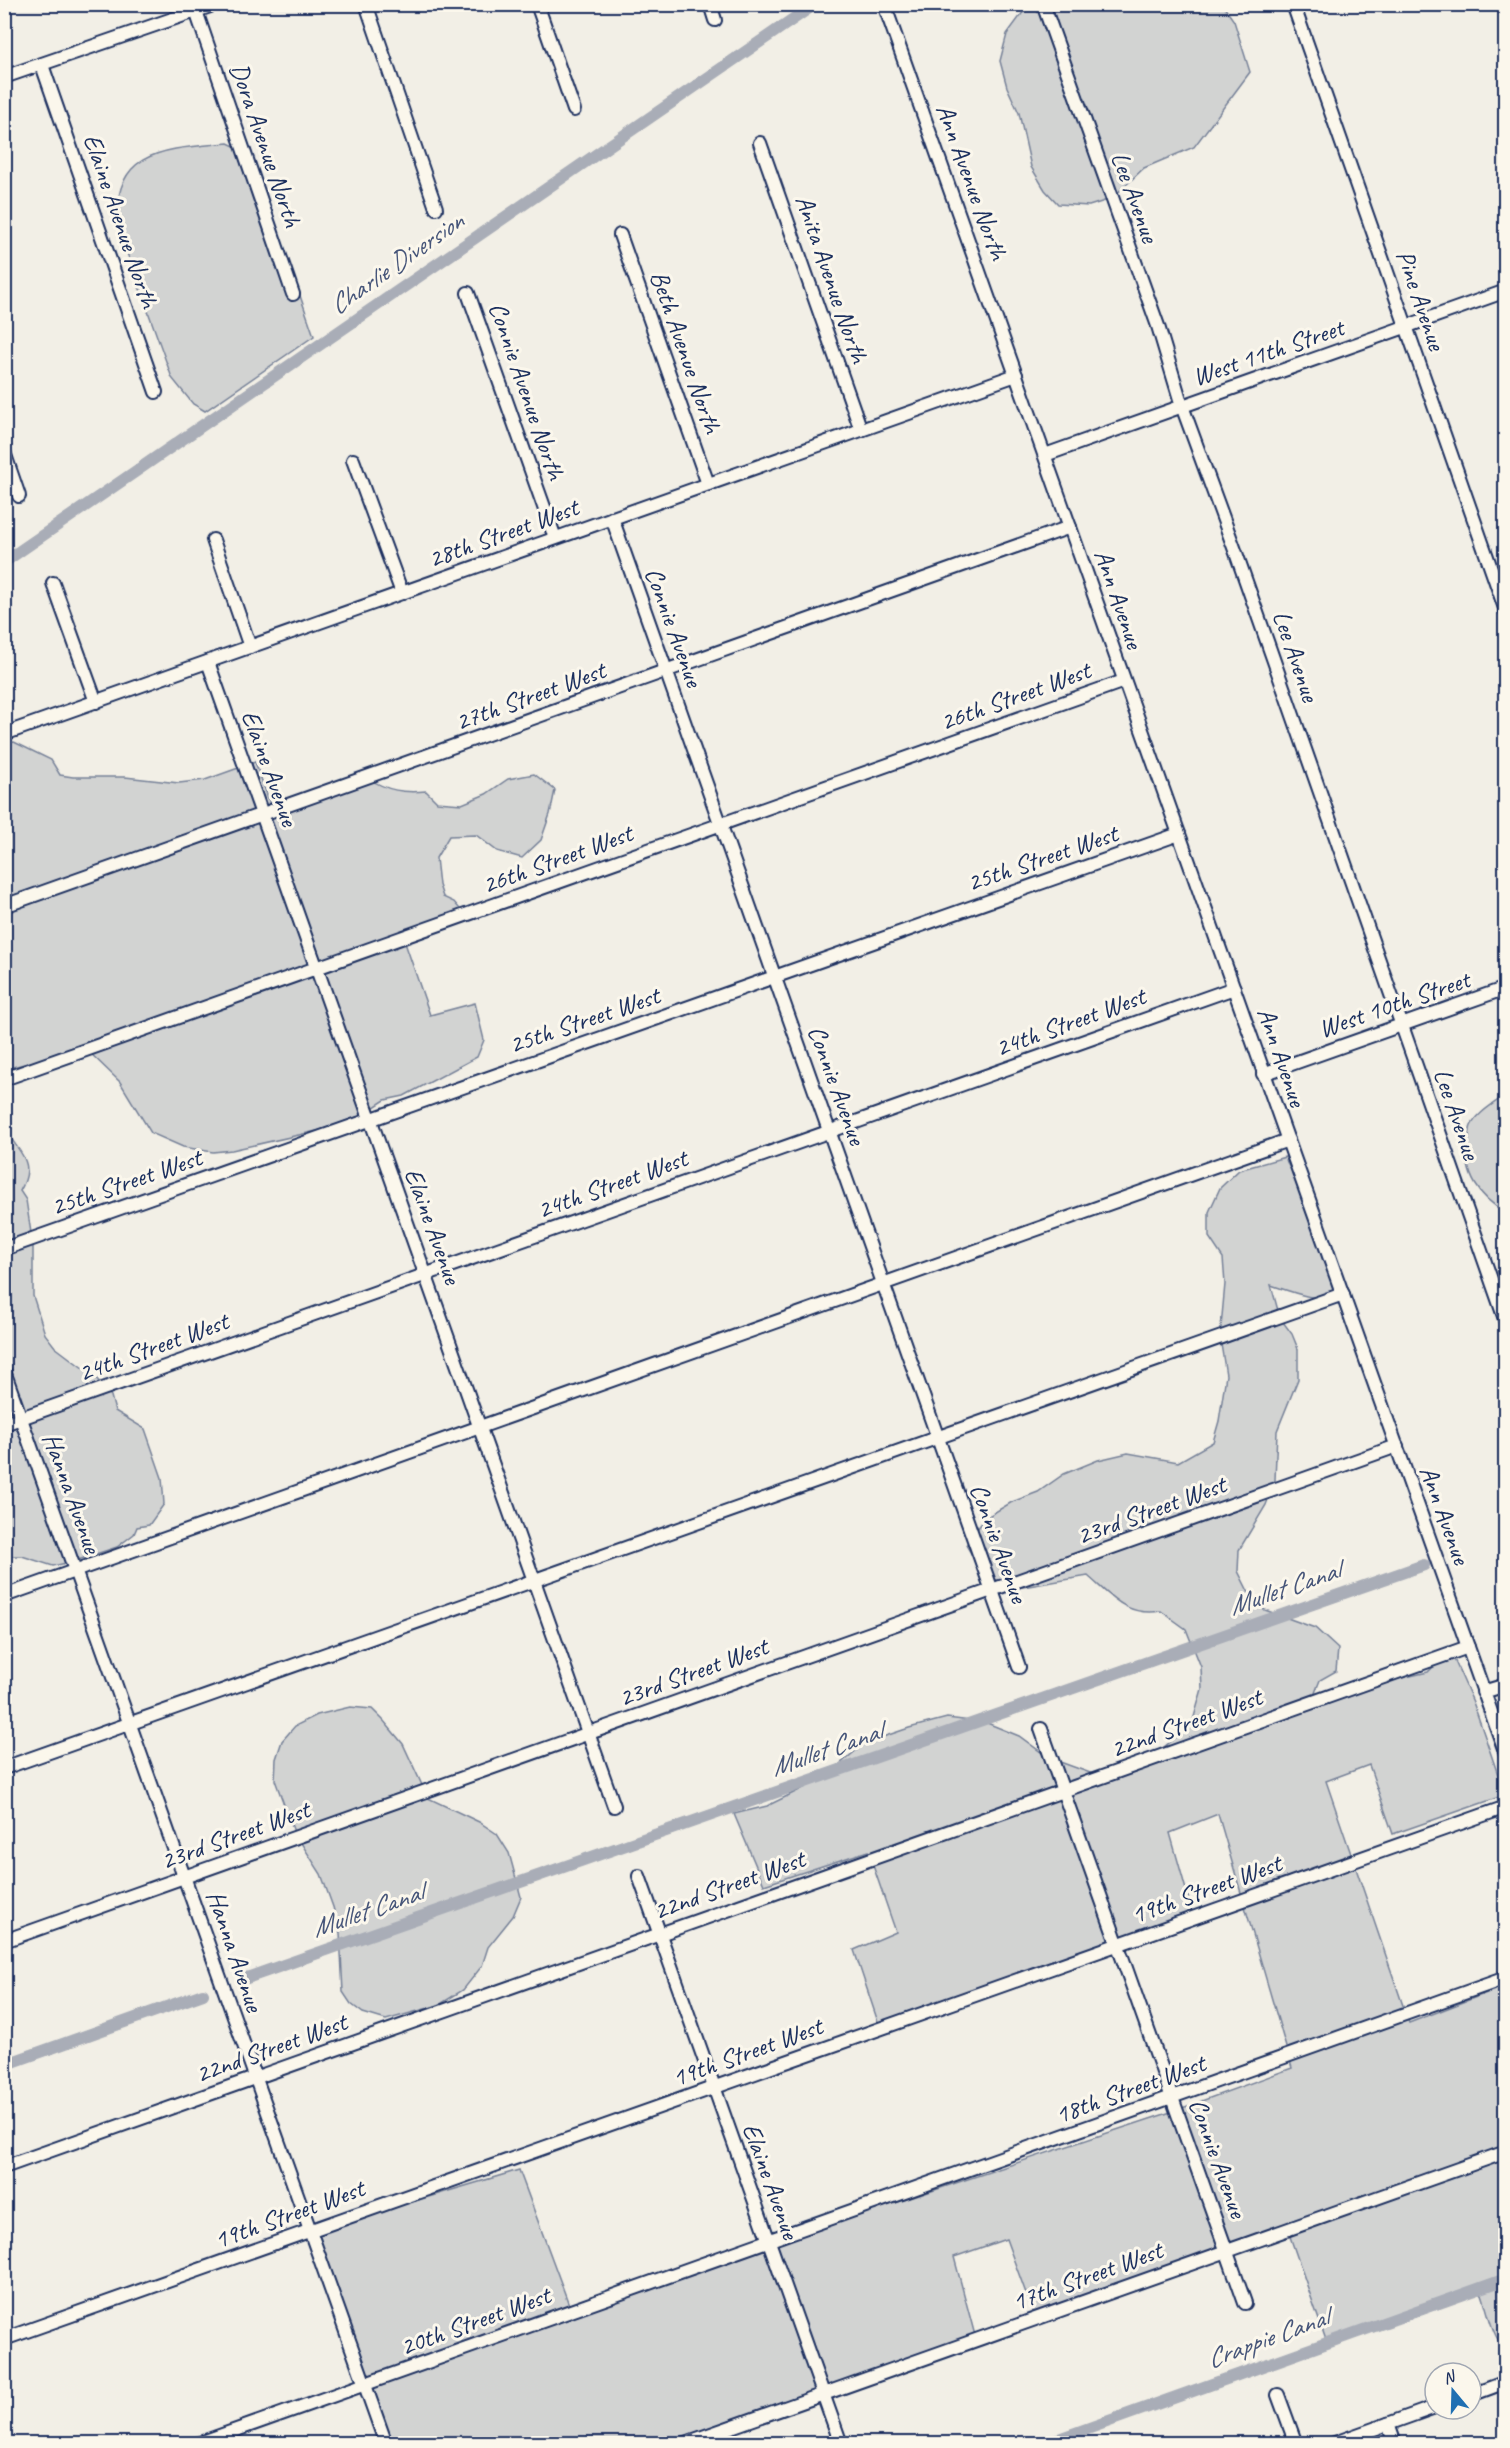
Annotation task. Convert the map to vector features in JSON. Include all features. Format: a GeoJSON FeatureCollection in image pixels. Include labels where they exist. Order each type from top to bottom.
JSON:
{"type":"FeatureCollection","features":[{"type":"Feature","properties":{"kind":"street"},"geometry":{"type":"LineString","coordinates":[[4,77],[216,4]]}},
{"type":"Feature","properties":{"kind":"street"},"geometry":{"type":"LineString","coordinates":[[366,4],[436,207]]}},
{"type":"Feature","properties":{"kind":"street"},"geometry":{"type":"LineString","coordinates":[[537,4],[574,110]]}},
{"type":"Feature","properties":{"kind":"street"},"geometry":{"type":"LineString","coordinates":[[710,4],[715,20]]}},
{"type":"Feature","properties":{"kind":"street","name":"Ann Avenue North"},"geometry":{"type":"LineString","coordinates":[[885,4],[1016,375]]}},
{"type":"Feature","properties":{"kind":"street","name":"Lee Avenue"},"geometry":{"type":"LineString","coordinates":[[1043,4],[1158,326],[1182,406],[1240,564],[1506,1322]]}},
{"type":"Feature","properties":{"kind":"street","name":"Pine Avenue"},"geometry":{"type":"LineString","coordinates":[[1293,4],[1506,611]]}},
{"type":"Feature","properties":{"kind":"street","name":"Dora Avenue North"},"geometry":{"type":"LineString","coordinates":[[196,11],[293,294]]}},
{"type":"Feature","properties":{"kind":"street","name":"Elaine Avenue North"},"geometry":{"type":"LineString","coordinates":[[42,64],[156,392]]}},
{"type":"Feature","properties":{"kind":"street","name":"Anita Avenue North"},"geometry":{"type":"LineString","coordinates":[[760,143],[861,430]]}},
{"type":"Feature","properties":{"kind":"street","name":"Beth Avenue North"},"geometry":{"type":"LineString","coordinates":[[620,235],[708,484]]}},
{"type":"Feature","properties":{"kind":"street","name":"West 11th Street"},"geometry":{"type":"LineString","coordinates":[[1045,455],[1506,291]]}},
{"type":"Feature","properties":{"kind":"street","name":"Connie Avenue North"},"geometry":{"type":"LineString","coordinates":[[468,293],[555,538]]}},
{"type":"Feature","properties":{"kind":"street","name":"28th Street West"},"geometry":{"type":"LineString","coordinates":[[4,734],[1016,375]]}},
{"type":"Feature","properties":{"kind":"street","name":"Ann Avenue"},"geometry":{"type":"LineString","coordinates":[[1016,375],[1506,1754]]}},
{"type":"Feature","properties":{"kind":"street"},"geometry":{"type":"LineString","coordinates":[[4,452],[19,496]]}},
{"type":"Feature","properties":{"kind":"street"},"geometry":{"type":"LineString","coordinates":[[353,460],[402,593]]}},
{"type":"Feature","properties":{"kind":"street","name":"Connie Avenue"},"geometry":{"type":"LineString","coordinates":[[612,518],[1019,1667]]}},
{"type":"Feature","properties":{"kind":"street","name":"27th Street West"},"geometry":{"type":"LineString","coordinates":[[4,906],[1070,527]]}},
{"type":"Feature","properties":{"kind":"street"},"geometry":{"type":"LineString","coordinates":[[213,540],[250,647]]}},
{"type":"Feature","properties":{"kind":"street"},"geometry":{"type":"LineString","coordinates":[[53,583],[96,702]]}},
{"type":"Feature","properties":{"kind":"street","name":"Elaine Avenue"},"geometry":{"type":"LineString","coordinates":[[208,662],[614,1806]]}},
{"type":"Feature","properties":{"kind":"street","name":"26th Street West"},"geometry":{"type":"LineString","coordinates":[[4,1079],[1124,681]]}},
{"type":"Feature","properties":{"kind":"street","name":"25th Street West"},"geometry":{"type":"LineString","coordinates":[[4,1249],[1179,834]]}},
{"type":"Feature","properties":{"kind":"street","name":"24th Street West"},"geometry":{"type":"LineString","coordinates":[[4,1424],[1234,988]]}},
{"type":"Feature","properties":{"kind":"street","name":"West 10th Street"},"geometry":{"type":"LineString","coordinates":[[1263,1074],[1506,988]]}},
{"type":"Feature","properties":{"kind":"street"},"geometry":{"type":"LineString","coordinates":[[4,1596],[1288,1140]]}},
{"type":"Feature","properties":{"kind":"street"},"geometry":{"type":"LineString","coordinates":[[4,1768],[1342,1294]]}},
{"type":"Feature","properties":{"kind":"street","name":"Hanna Avenue"},"geometry":{"type":"LineString","coordinates":[[4,1371],[386,2444]]}},
{"type":"Feature","properties":{"kind":"street","name":"23rd Street West"},"geometry":{"type":"LineString","coordinates":[[4,1941],[1396,1446]]}},
{"type":"Feature","properties":{"kind":"street","name":"22nd Street West"},"geometry":{"type":"LineString","coordinates":[[4,2167],[1468,1647]]}},
{"type":"Feature","properties":{"kind":"street"},"geometry":{"type":"LineString","coordinates":[[1483,1692],[1506,1685]]}},
{"type":"Feature","properties":{"kind":"street"},"geometry":{"type":"LineString","coordinates":[[1041,1729],[1063,1790]]}},
{"type":"Feature","properties":{"kind":"street","name":"Connie Avenue"},"geometry":{"type":"LineString","coordinates":[[1063,1790],[1245,2303]]}},
{"type":"Feature","properties":{"kind":"street","name":"19th Street West"},"geometry":{"type":"LineString","coordinates":[[4,2339],[1506,1807]]}},
{"type":"Feature","properties":{"kind":"street"},"geometry":{"type":"LineString","coordinates":[[639,1876],[660,1934]]}},
{"type":"Feature","properties":{"kind":"street","name":"Elaine Avenue"},"geometry":{"type":"LineString","coordinates":[[660,1934],[841,2444]]}},
{"type":"Feature","properties":{"kind":"street","name":"18th Street West"},"geometry":{"type":"LineString","coordinates":[[769,2241],[1506,1978]]}},
{"type":"Feature","properties":{"kind":"street","name":"17th Street West"},"geometry":{"type":"LineString","coordinates":[[683,2444],[1506,2152]]}},
{"type":"Feature","properties":{"kind":"street","name":"20th Street West"},"geometry":{"type":"LineString","coordinates":[[197,2444],[769,2241]]}},
{"type":"Feature","properties":{"kind":"street"},"geometry":{"type":"LineString","coordinates":[[1483,2391],[1506,2382]]}},
{"type":"Feature","properties":{"kind":"street"},"geometry":{"type":"LineString","coordinates":[[1278,2395],[1296,2444]]}},
{"type":"Feature","properties":{"kind":"street"},"geometry":{"type":"LineString","coordinates":[[1332,2444],[1423,2411]]}},
{"type":"Feature","properties":{"kind":"street"},"geometry":{"type":"LineString","coordinates":[[1388,2424],[1395,2444]]}},
{"type":"Feature","properties":{"kind":"shaded area"},"geometry":{"type":"Polygon","coordinates":[[[1222,4],[1234,21],[1250,72],[1194,147],[1144,168],[1111,199],[1089,206],[1058,204],[1045,190],[1031,167],[1019,113],[1007,87],[1000,61],[1007,34],[1024,11],[1025,5],[1222,4]]]}},
{"type":"Feature","properties":{"kind":"shaded area"},"geometry":{"type":"Polygon","coordinates":[[[228,143],[245,151],[255,166],[314,336],[205,411],[193,404],[172,378],[118,228],[118,202],[123,182],[133,168],[147,158],[164,151],[228,143]]]}},
{"type":"Feature","properties":{"kind":"shaded area"},"geometry":{"type":"Polygon","coordinates":[[[14,742],[51,760],[60,775],[73,777],[125,777],[179,783],[205,780],[255,762],[273,811],[368,778],[382,786],[396,790],[426,791],[437,802],[462,804],[486,794],[508,779],[534,774],[555,790],[541,840],[522,858],[497,851],[476,835],[449,836],[436,858],[439,885],[443,897],[454,902],[464,914],[403,937],[430,1015],[475,1003],[484,1040],[477,1057],[404,1096],[385,1100],[360,1116],[321,1130],[232,1150],[213,1152],[183,1147],[151,1133],[120,1082],[85,1048],[5,1069],[4,744],[14,742]]]}},
{"type":"Feature","properties":{"kind":"shaded area"},"geometry":{"type":"Polygon","coordinates":[[[1505,1095],[1505,1212],[1488,1200],[1475,1184],[1467,1155],[1470,1130],[1474,1121],[1505,1095]]]}},
{"type":"Feature","properties":{"kind":"shaded area"},"geometry":{"type":"Polygon","coordinates":[[[4,1125],[26,1163],[27,1171],[20,1191],[26,1200],[33,1246],[33,1296],[45,1334],[55,1347],[96,1378],[111,1396],[115,1411],[145,1429],[162,1478],[164,1504],[149,1525],[137,1527],[134,1534],[117,1547],[53,1566],[22,1556],[5,1556],[4,1125]]]}},
{"type":"Feature","properties":{"kind":"shaded area"},"geometry":{"type":"Polygon","coordinates":[[[1285,1157],[1289,1167],[1294,1170],[1344,1298],[1306,1296],[1271,1285],[1280,1318],[1292,1334],[1298,1349],[1298,1379],[1277,1431],[1275,1480],[1266,1505],[1239,1550],[1238,1571],[1250,1595],[1265,1610],[1315,1628],[1338,1649],[1336,1671],[1320,1680],[1313,1698],[1428,1672],[1450,1650],[1473,1702],[1505,1795],[1393,1834],[1369,1765],[1326,1781],[1409,2023],[1505,1986],[1505,2348],[1494,2331],[1482,2294],[1476,2293],[1326,2340],[1286,2225],[1034,2315],[1006,2239],[954,2257],[977,2343],[682,2443],[387,2443],[314,2231],[519,2170],[571,2310],[1174,2111],[1292,2068],[1218,1814],[1170,1833],[1192,1911],[1115,1942],[879,2025],[854,1950],[896,1932],[868,1851],[764,1885],[734,1814],[767,1806],[822,1779],[865,1743],[947,1718],[987,1723],[1019,1736],[1060,1762],[1093,1774],[1117,1771],[1159,1751],[1192,1724],[1202,1689],[1201,1667],[1186,1629],[1161,1611],[1139,1611],[1121,1604],[1088,1576],[1017,1588],[984,1575],[966,1545],[985,1518],[1012,1502],[1038,1492],[1064,1474],[1098,1460],[1128,1453],[1178,1462],[1213,1442],[1219,1421],[1226,1375],[1220,1338],[1225,1284],[1223,1258],[1209,1237],[1209,1212],[1220,1188],[1239,1170],[1285,1157]]]}},
{"type":"Feature","properties":{"kind":"shaded area"},"geometry":{"type":"Polygon","coordinates":[[[350,1707],[372,1709],[383,1720],[403,1744],[428,1798],[479,1822],[497,1834],[509,1853],[521,1897],[513,1916],[488,1947],[482,1966],[463,1990],[439,2005],[386,2020],[363,2013],[351,2004],[343,1992],[340,1933],[333,1907],[321,1874],[294,1832],[275,1780],[276,1759],[282,1741],[295,1726],[317,1715],[350,1707]]]}},
{"type":"Feature","properties":{"kind":"waterway","name":"Charlie Diversion"},"geometry":{"type":"LineString","coordinates":[[4,562],[815,4]]}},
{"type":"Feature","properties":{"kind":"waterway","name":"Mullet Canal"},"geometry":{"type":"LineString","coordinates":[[244,1979],[1424,1565]]}},
{"type":"Feature","properties":{"kind":"waterway","name":"Mullet Canal"},"geometry":{"type":"LineString","coordinates":[[4,2065],[203,1994]]}},
{"type":"Feature","properties":{"kind":"waterway","name":"Crappie Canal"},"geometry":{"type":"LineString","coordinates":[[1045,2444],[1506,2279]]}}]}
